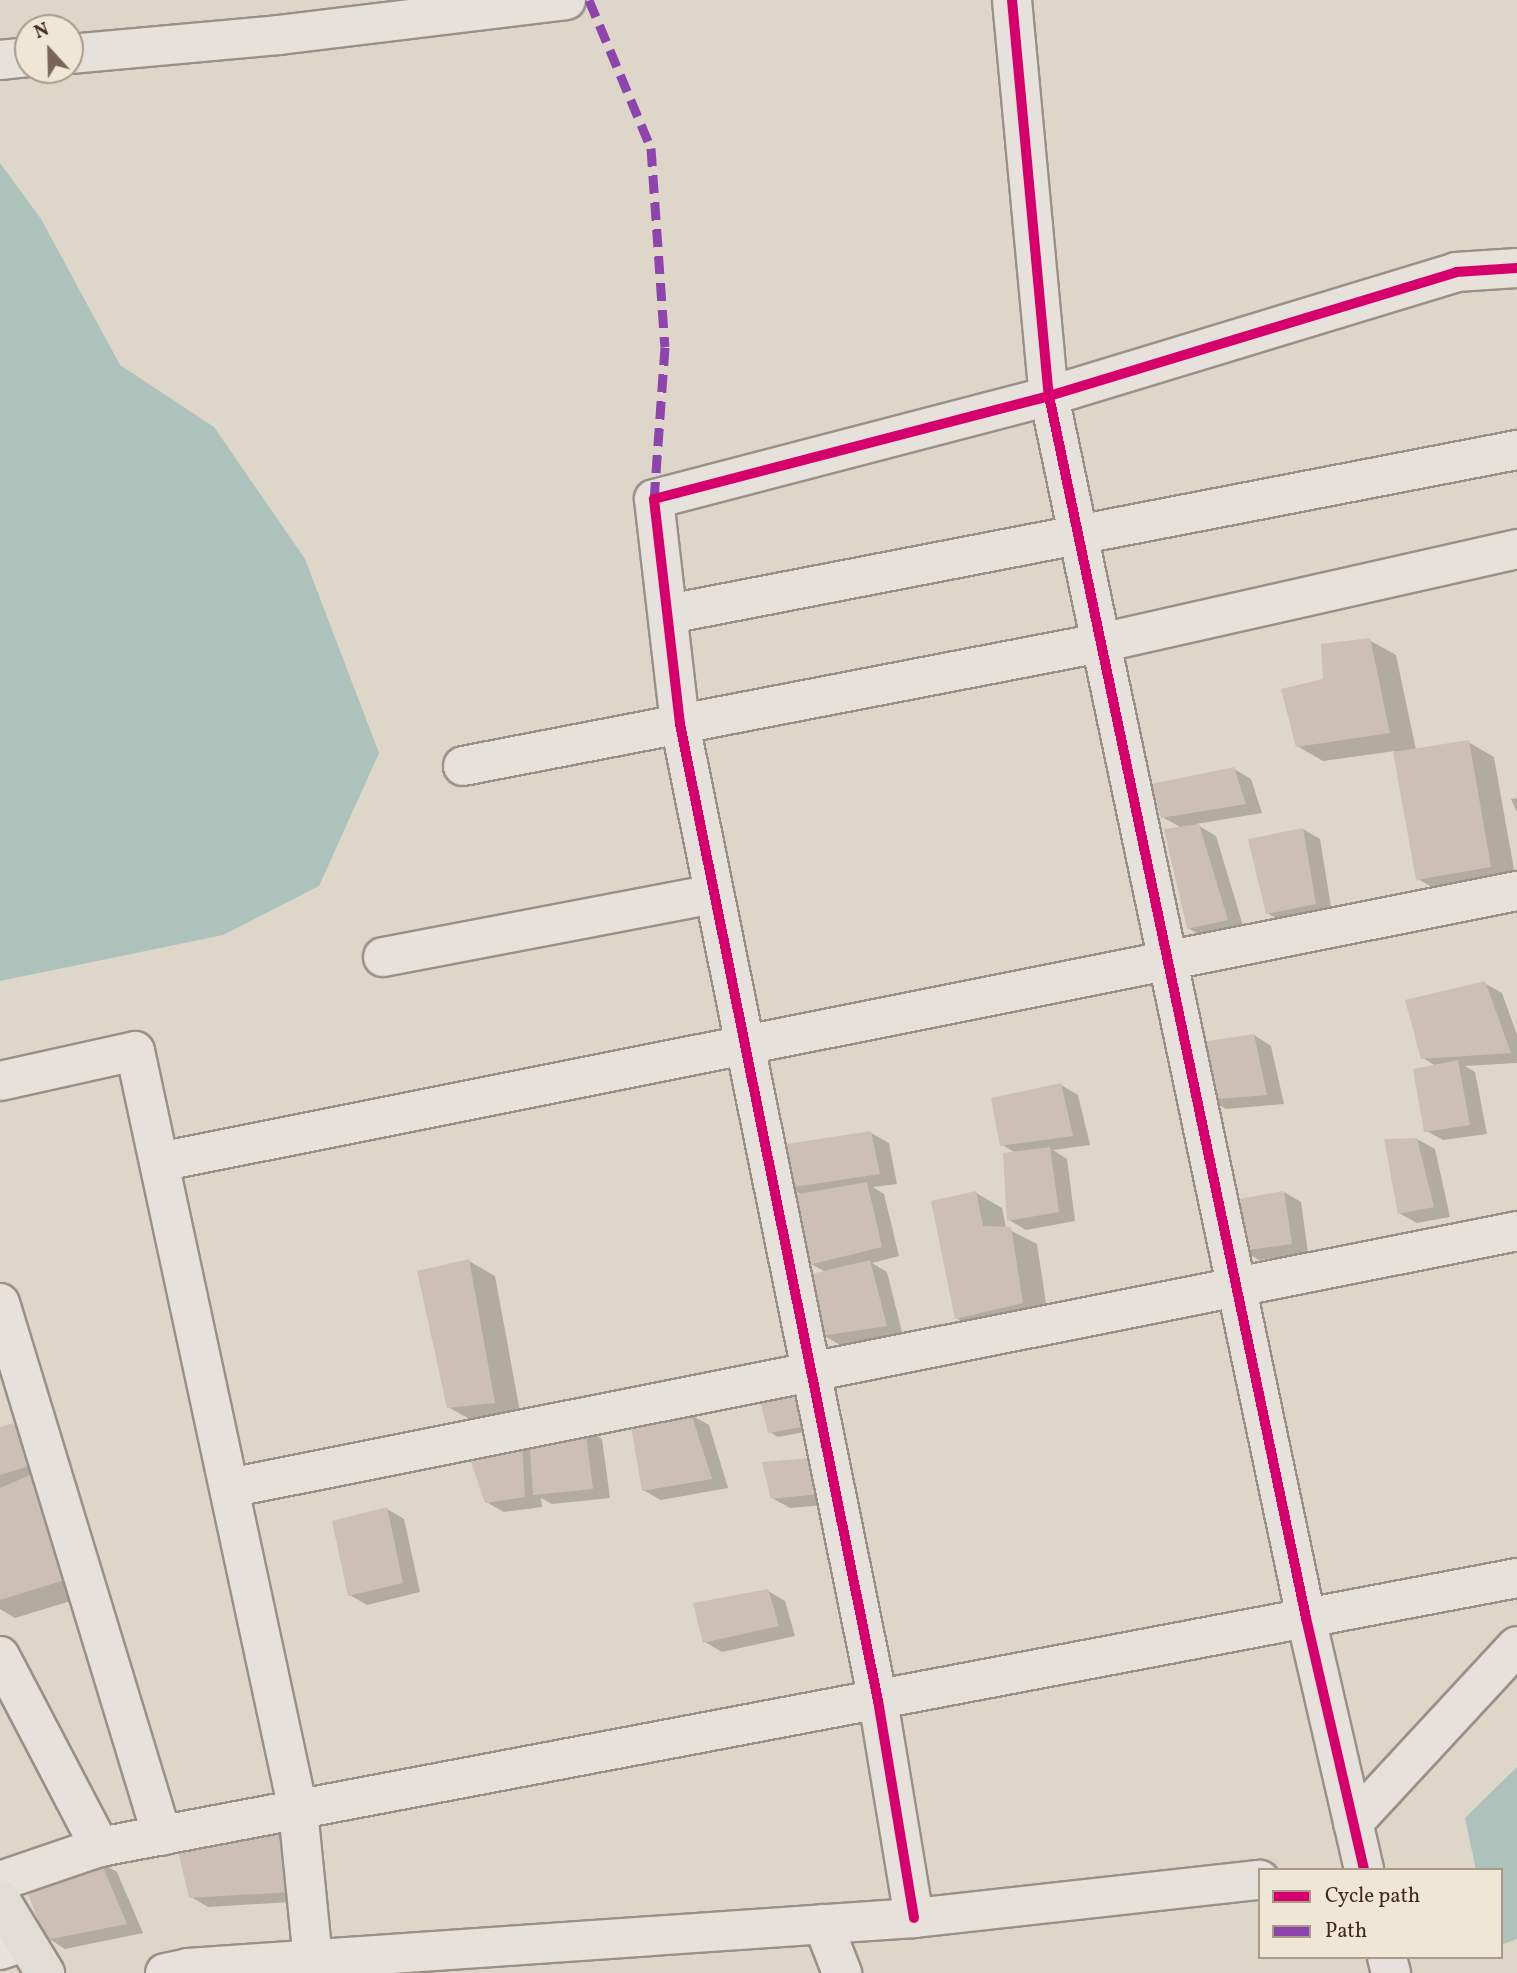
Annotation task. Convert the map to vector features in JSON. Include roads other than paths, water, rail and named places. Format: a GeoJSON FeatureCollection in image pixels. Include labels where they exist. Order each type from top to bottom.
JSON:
{"type":"FeatureCollection","features":[{"type":"Feature","properties":{"kind":"main road"},"geometry":{"type":"LineString","coordinates":[[0,1899],[23,1955]]}},
{"type":"Feature","properties":{"kind":"street"},"geometry":{"type":"LineString","coordinates":[[84,53],[278,35],[566,0]]}},
{"type":"Feature","properties":{"kind":"street"},"geometry":{"type":"LineString","coordinates":[[1012,0],[1049,396],[1306,1618],[1353,1823],[1359,1868]]}},
{"type":"Feature","properties":{"kind":"street"},"geometry":{"type":"LineString","coordinates":[[914,1918],[878,1701],[680,724],[654,499],[1049,396],[1457,272],[1517,268]]}},
{"type":"Feature","properties":{"kind":"street"},"geometry":{"type":"LineString","coordinates":[[669,614],[1077,531],[1517,450]]}},
{"type":"Feature","properties":{"kind":"street"},"geometry":{"type":"LineString","coordinates":[[463,766],[1100,643],[1517,549]]}},
{"type":"Feature","properties":{"kind":"street"},"geometry":{"type":"LineString","coordinates":[[159,1162],[1517,891]]}},
{"type":"Feature","properties":{"kind":"street"},"geometry":{"type":"LineString","coordinates":[[383,957],[714,894]]}},
{"type":"Feature","properties":{"kind":"street"},"geometry":{"type":"LineString","coordinates":[[0,1081],[135,1051],[298,1810],[313,1959]]}},
{"type":"Feature","properties":{"kind":"street"},"geometry":{"type":"LineString","coordinates":[[229,1488],[1517,1231]]}},
{"type":"Feature","properties":{"kind":"street"},"geometry":{"type":"LineString","coordinates":[[0,1303],[162,1836]]}},
{"type":"Feature","properties":{"kind":"street"},"geometry":{"type":"LineString","coordinates":[[0,1881],[100,1847],[1517,1578]]}},
{"type":"Feature","properties":{"kind":"street"},"geometry":{"type":"LineString","coordinates":[[1353,1823],[1517,1646]]}},
{"type":"Feature","properties":{"kind":"street"},"geometry":{"type":"LineString","coordinates":[[0,1656],[100,1847]]}},
{"type":"Feature","properties":{"kind":"street"},"geometry":{"type":"LineString","coordinates":[[182,1971],[313,1959],[914,1918],[1258,1880]]}},
{"type":"Feature","properties":{"kind":"street"},"geometry":{"type":"LineString","coordinates":[[823,1924],[842,1973]]}},
{"type":"Feature","properties":{"kind":"water"},"geometry":{"type":"Polygon","coordinates":[[[0,163],[41,219],[120,365],[214,427],[305,559],[379,753],[319,886],[223,935],[0,981],[0,163]]]}},
{"type":"Feature","properties":{"kind":"water"},"geometry":{"type":"Polygon","coordinates":[[[1517,1767],[1517,1939],[1503,1944],[1503,1868],[1476,1868],[1465,1818],[1517,1767]]]}}]}
